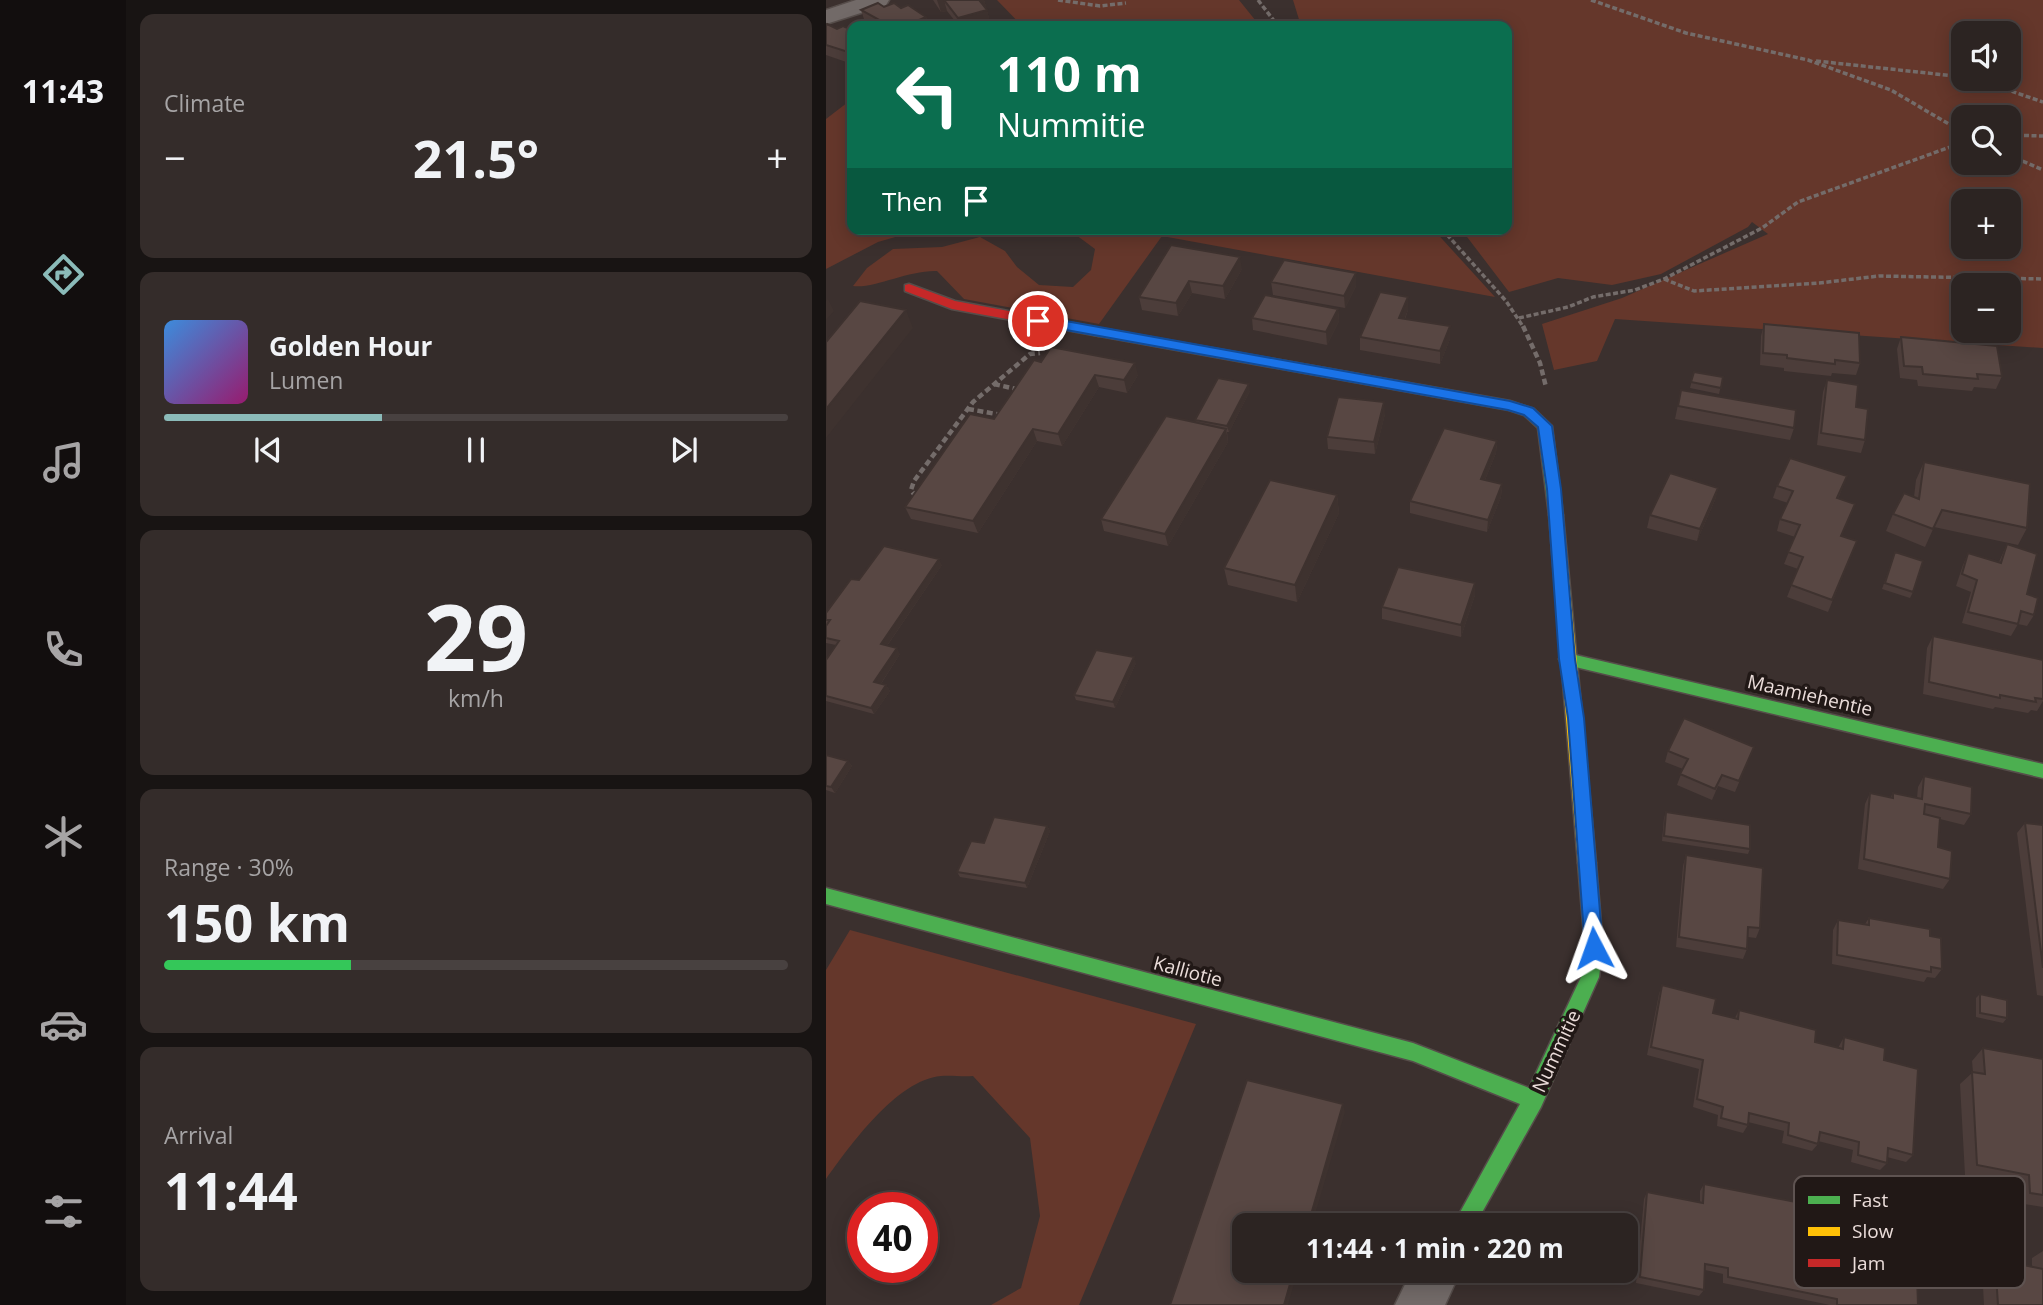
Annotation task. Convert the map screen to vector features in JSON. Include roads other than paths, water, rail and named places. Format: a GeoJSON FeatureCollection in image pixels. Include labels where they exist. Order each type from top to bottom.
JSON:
{"type":"FeatureCollection","features":[{"type":"Feature","properties":{"kind":"street"},"geometry":{"type":"LineString","coordinates":[[826,17],[878,0]]}},
{"type":"Feature","properties":{"kind":"street","name":"Nummitie"},"geometry":{"type":"LineString","coordinates":[[909,288],[952,305],[1510,406],[1529,412],[1545,426],[1554,489],[1567,659],[1576,718],[1594,948],[1590,977],[1534,1100],[1470,1213]]}},
{"type":"Feature","properties":{"kind":"street","name":"Maamiehentie"},"geometry":{"type":"LineString","coordinates":[[1567,659],[2043,771]]}},
{"type":"Feature","properties":{"kind":"street","name":"Kalliotie"},"geometry":{"type":"LineString","coordinates":[[826,895],[1413,1052],[1534,1100]]}},
{"type":"Feature","properties":{"kind":"street"},"geometry":{"type":"LineString","coordinates":[[1419,1305],[1431,1283]]}}]}
